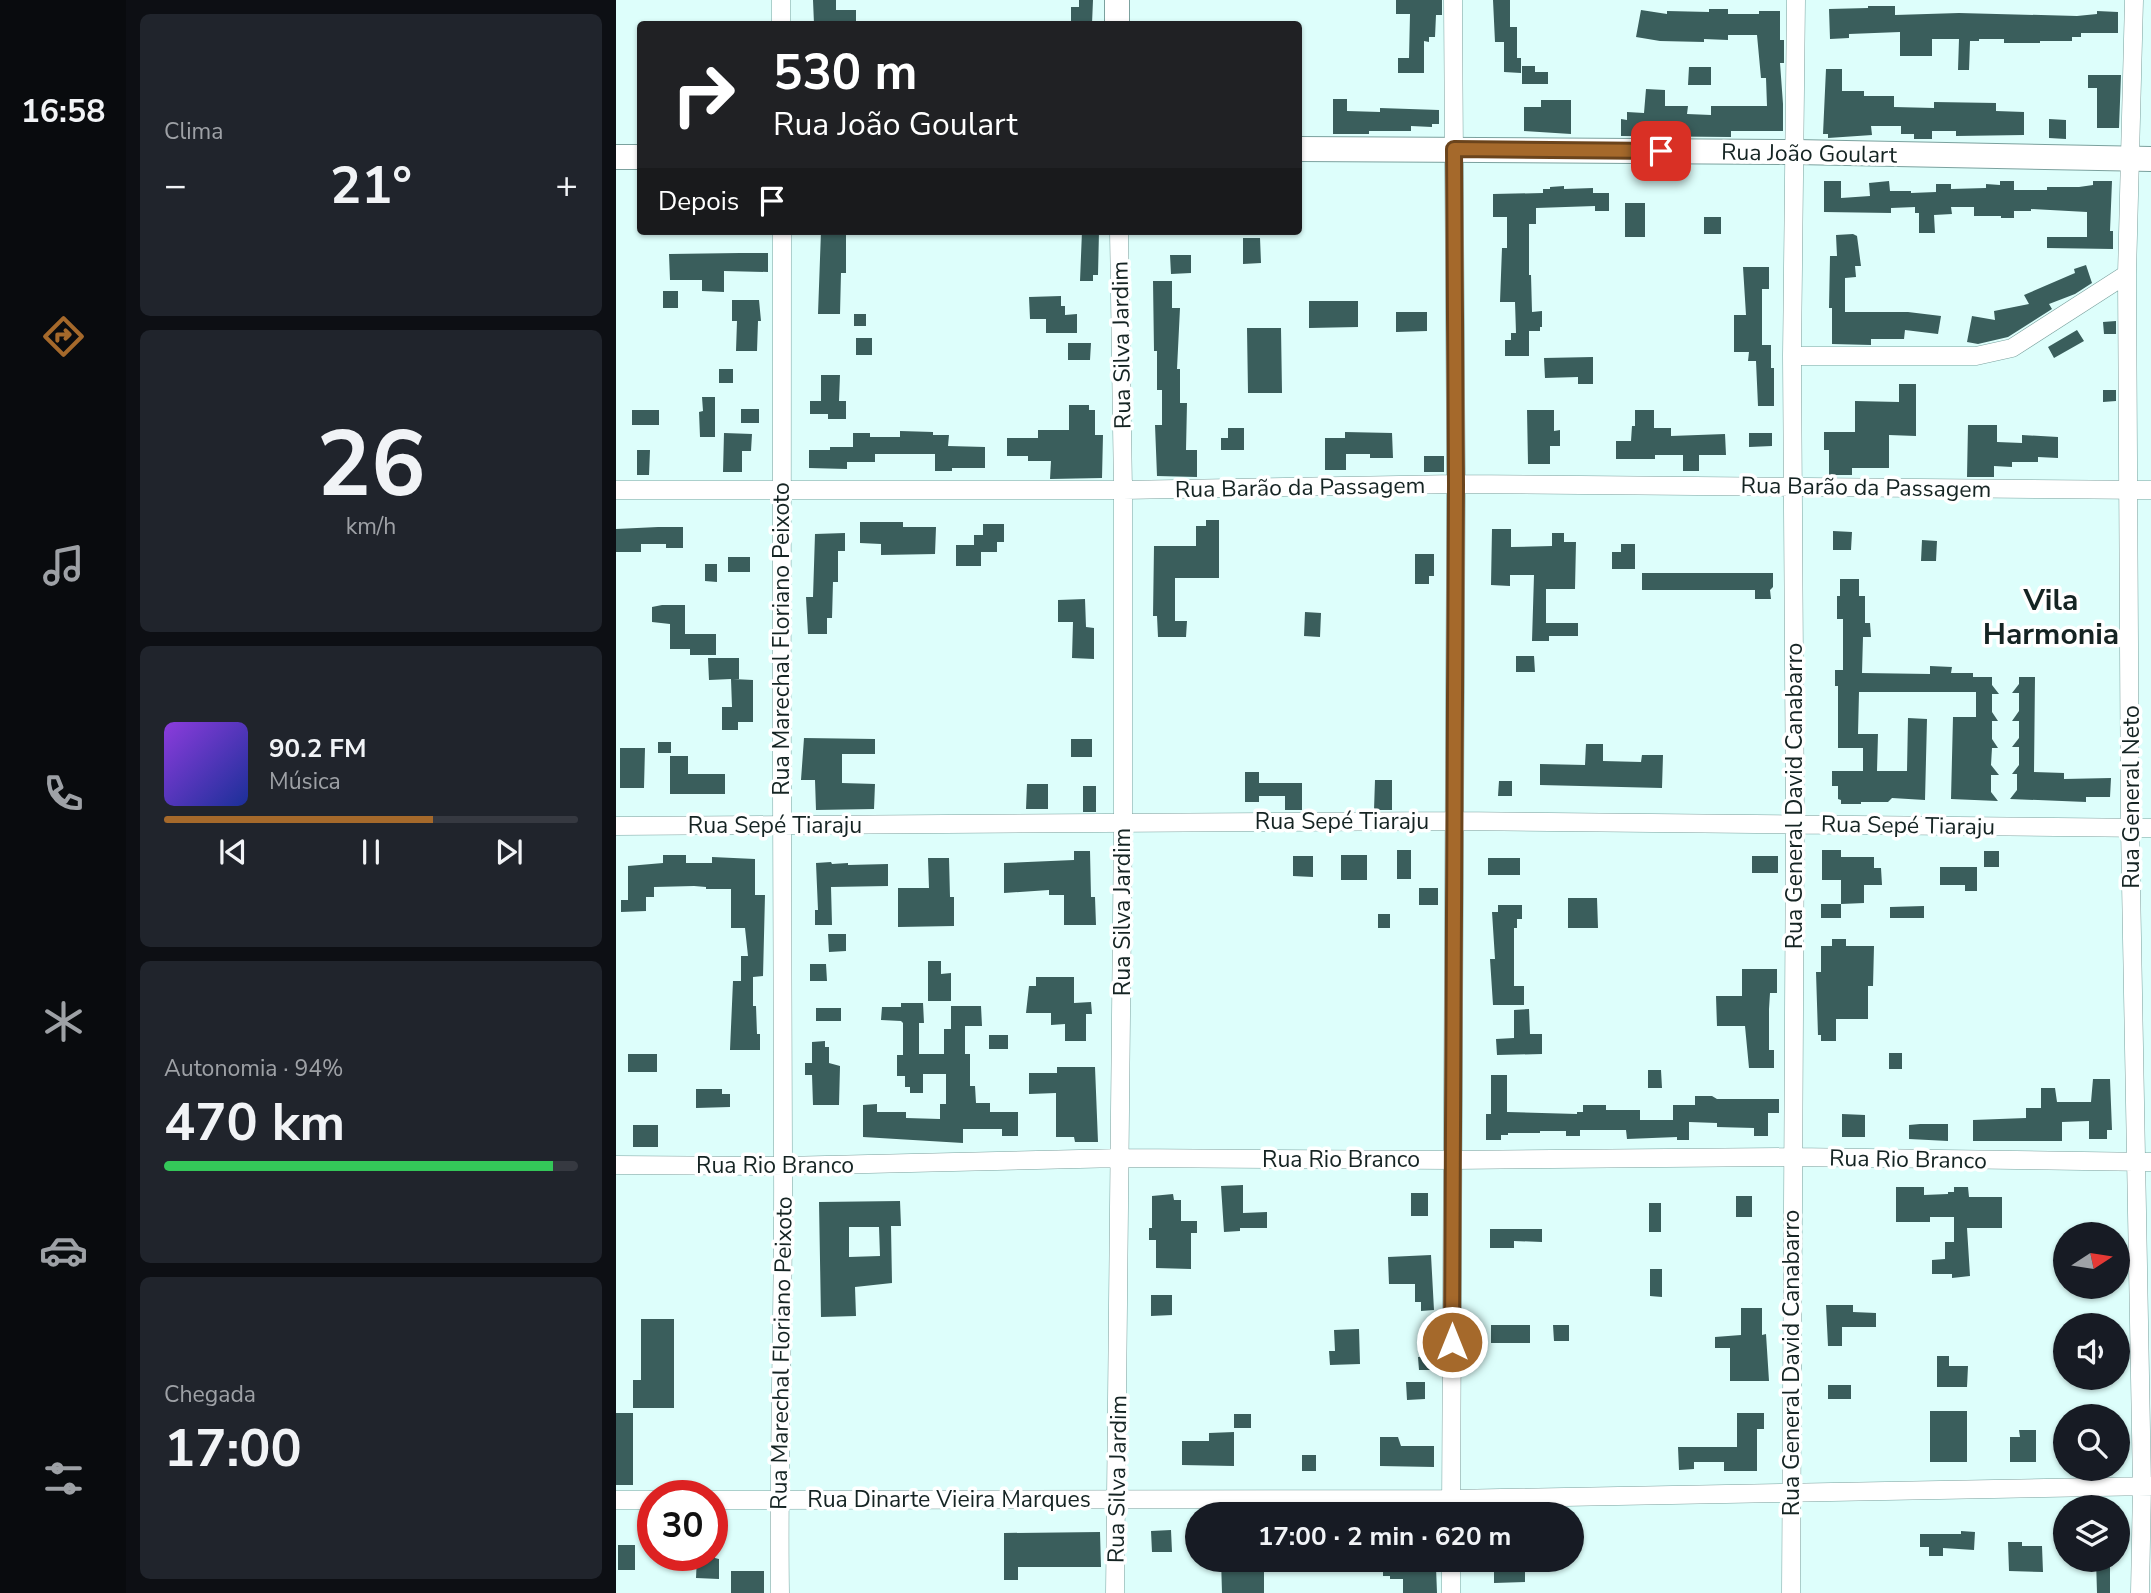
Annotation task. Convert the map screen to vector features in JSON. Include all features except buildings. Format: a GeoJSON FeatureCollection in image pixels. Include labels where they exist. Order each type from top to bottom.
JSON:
{"type":"FeatureCollection","features":[{"type":"Feature","properties":{"kind":"street"},"geometry":{"type":"LineString","coordinates":[[781,0],[781,21]]}},
{"type":"Feature","properties":{"kind":"street"},"geometry":{"type":"LineString","coordinates":[[1117,0],[1117,21]]}},
{"type":"Feature","properties":{"kind":"street"},"geometry":{"type":"LineString","coordinates":[[1451,1502],[1456,484],[1452,0]]}},
{"type":"Feature","properties":{"kind":"street","name":"Rua General David Canabarro"},"geometry":{"type":"LineString","coordinates":[[1791,1593],[1795,824],[1792,356],[1796,0]]}},
{"type":"Feature","properties":{"kind":"street","name":"Rua General Neto"},"geometry":{"type":"LineString","coordinates":[[2134,0],[2141,159],[2127,274],[2130,828],[2143,1162],[2146,1486],[2140,1593]]}},
{"type":"Feature","properties":{"kind":"street","name":"Rua João Goulart"},"geometry":{"type":"LineString","coordinates":[[1302,149],[1796,152],[2141,159]]}},
{"type":"Feature","properties":{"kind":"street"},"geometry":{"type":"LineString","coordinates":[[616,157],[637,157]]}},
{"type":"Feature","properties":{"kind":"street","name":"Rua Marechal Floriano Peixoto"},"geometry":{"type":"LineString","coordinates":[[780,1593],[783,1166],[780,489],[782,235]]}},
{"type":"Feature","properties":{"kind":"street","name":"Rua Silva Jardim"},"geometry":{"type":"LineString","coordinates":[[1115,1593],[1123,823],[1123,490],[1119,235]]}},
{"type":"Feature","properties":{"kind":"street"},"geometry":{"type":"LineString","coordinates":[[1792,356],[1976,356],[2012,348],[2127,274]]}},
{"type":"Feature","properties":{"kind":"street","name":"Rua Barão da Passagem"},"geometry":{"type":"LineString","coordinates":[[616,491],[1123,490],[1456,484],[1792,485],[2151,491]]}},
{"type":"Feature","properties":{"kind":"street","name":"Rua Sepé Tiaraju"},"geometry":{"type":"LineString","coordinates":[[616,825],[1455,821],[2151,828]]}},
{"type":"Feature","properties":{"kind":"street","name":"Rua Rio Branco"},"geometry":{"type":"LineString","coordinates":[[616,1165],[783,1166],[1121,1158],[1453,1160],[1793,1157],[2143,1162]]}},
{"type":"Feature","properties":{"kind":"street","name":"Rua Dinarte Vieira Marques"},"geometry":{"type":"LineString","coordinates":[[1564,1502],[2146,1486]]}},
{"type":"Feature","properties":{"kind":"street","name":"Rua Dinarte Vieira Marques"},"geometry":{"type":"LineString","coordinates":[[728,1500],[1118,1498],[1284,1502]]}},
{"type":"Feature","properties":{"kind":"street"},"geometry":{"type":"LineString","coordinates":[[616,1500],[637,1500]]}},
{"type":"Feature","properties":{"kind":"street"},"geometry":{"type":"LineString","coordinates":[[1451,1572],[1451,1593]]}},
{"type":"Feature","properties":{"kind":"district","name":"Vila Harmonia"},"geometry":{"type":"Point","coordinates":[2051,617]}},
{"type":"Feature","properties":{"kind":"route"},"geometry":{"type":"LineString","coordinates":[[1452,1342],[1456,484],[1454,149],[1661,151]]}}]}
